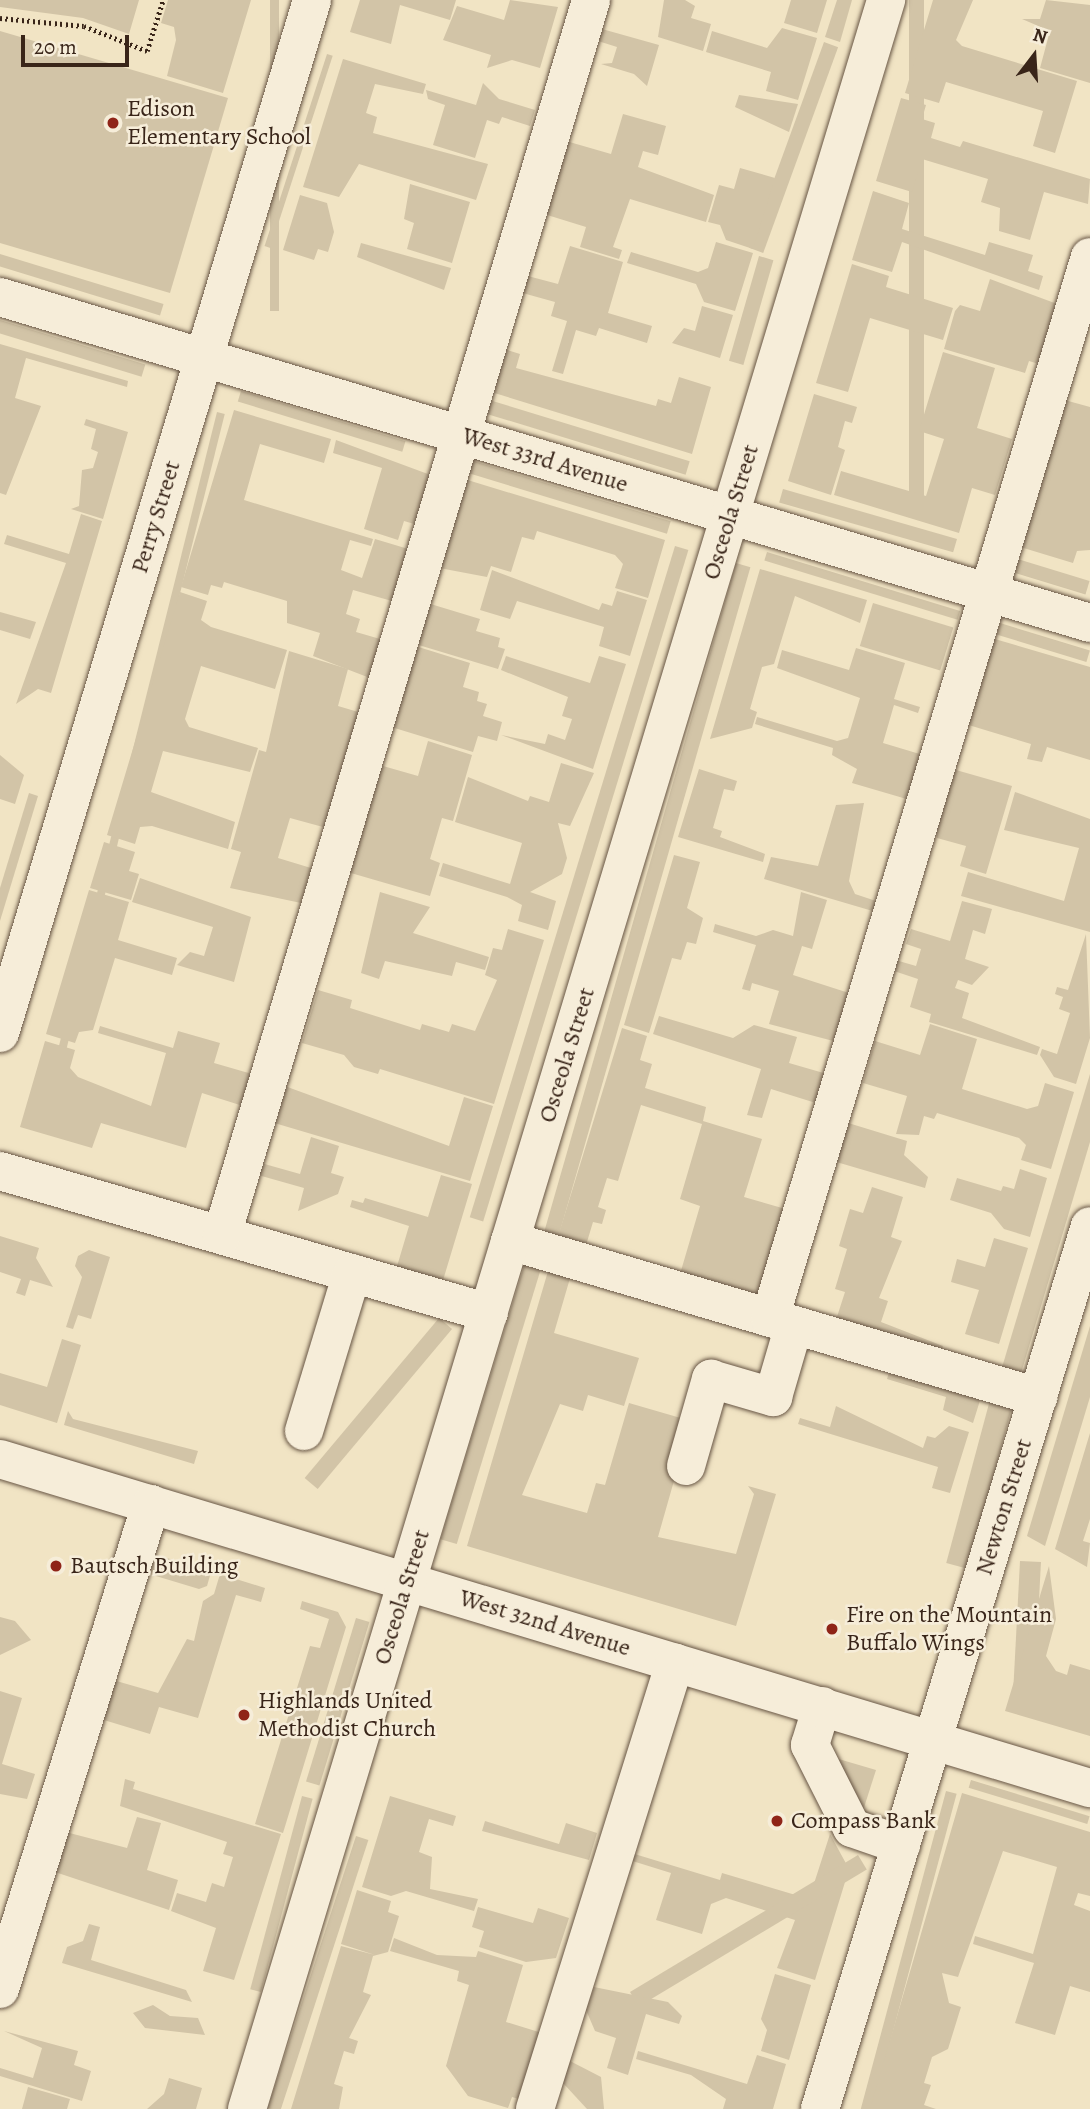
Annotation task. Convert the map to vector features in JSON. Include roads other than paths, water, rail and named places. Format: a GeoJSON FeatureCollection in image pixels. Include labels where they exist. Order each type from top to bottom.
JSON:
{"type":"FeatureCollection","features":[{"type":"Feature","properties":{"kind":"street","name":"Perry Street"},"geometry":{"type":"LineString","coordinates":[[0,1033],[312,0]]}},
{"type":"Feature","properties":{"kind":"street"},"geometry":{"type":"LineString","coordinates":[[222,1236],[591,0]]}},
{"type":"Feature","properties":{"kind":"street","name":"Osceola Street"},"geometry":{"type":"LineString","coordinates":[[247,2109],[886,0]]}},
{"type":"Feature","properties":{"kind":"street"},"geometry":{"type":"LineString","coordinates":[[687,1466],[711,1379],[774,1396],[782,1321],[989,593],[1090,257]]}},
{"type":"Feature","properties":{"kind":"street","name":"West 33rd Avenue"},"geometry":{"type":"LineString","coordinates":[[0,297],[1090,623]]}},
{"type":"Feature","properties":{"kind":"street"},"geometry":{"type":"LineString","coordinates":[[0,1171],[489,1313]]}},
{"type":"Feature","properties":{"kind":"street","name":"Newton Street"},"geometry":{"type":"LineString","coordinates":[[820,2109],[1090,1226]]}},
{"type":"Feature","properties":{"kind":"street"},"geometry":{"type":"LineString","coordinates":[[510,1241],[1038,1397]]}},
{"type":"Feature","properties":{"kind":"street"},"geometry":{"type":"LineString","coordinates":[[304,1431],[352,1273]]}},
{"type":"Feature","properties":{"kind":"street","name":"West 32nd Avenue"},"geometry":{"type":"LineString","coordinates":[[0,1459],[1090,1788]]}},
{"type":"Feature","properties":{"kind":"street"},"geometry":{"type":"LineString","coordinates":[[0,1989],[151,1504]]}},
{"type":"Feature","properties":{"kind":"street"},"geometry":{"type":"LineString","coordinates":[[536,2109],[675,1662]]}},
{"type":"Feature","properties":{"kind":"street"},"geometry":{"type":"LineString","coordinates":[[822,1706],[810,1745],[852,1828],[901,1845]]}},
{"type":"Feature","properties":{"kind":"place","name":"Edison Elementary School"},"geometry":{"type":"Point","coordinates":[113,123]}},
{"type":"Feature","properties":{"kind":"place","name":"Bautsch Building"},"geometry":{"type":"Point","coordinates":[56,1566]}},
{"type":"Feature","properties":{"kind":"place","name":"Fire on the Mountain Buffalo Wings"},"geometry":{"type":"Point","coordinates":[832,1629]}},
{"type":"Feature","properties":{"kind":"place","name":"Highlands United Methodist Church"},"geometry":{"type":"Point","coordinates":[244,1715]}},
{"type":"Feature","properties":{"kind":"place","name":"Compass Bank"},"geometry":{"type":"Point","coordinates":[777,1821]}}]}
